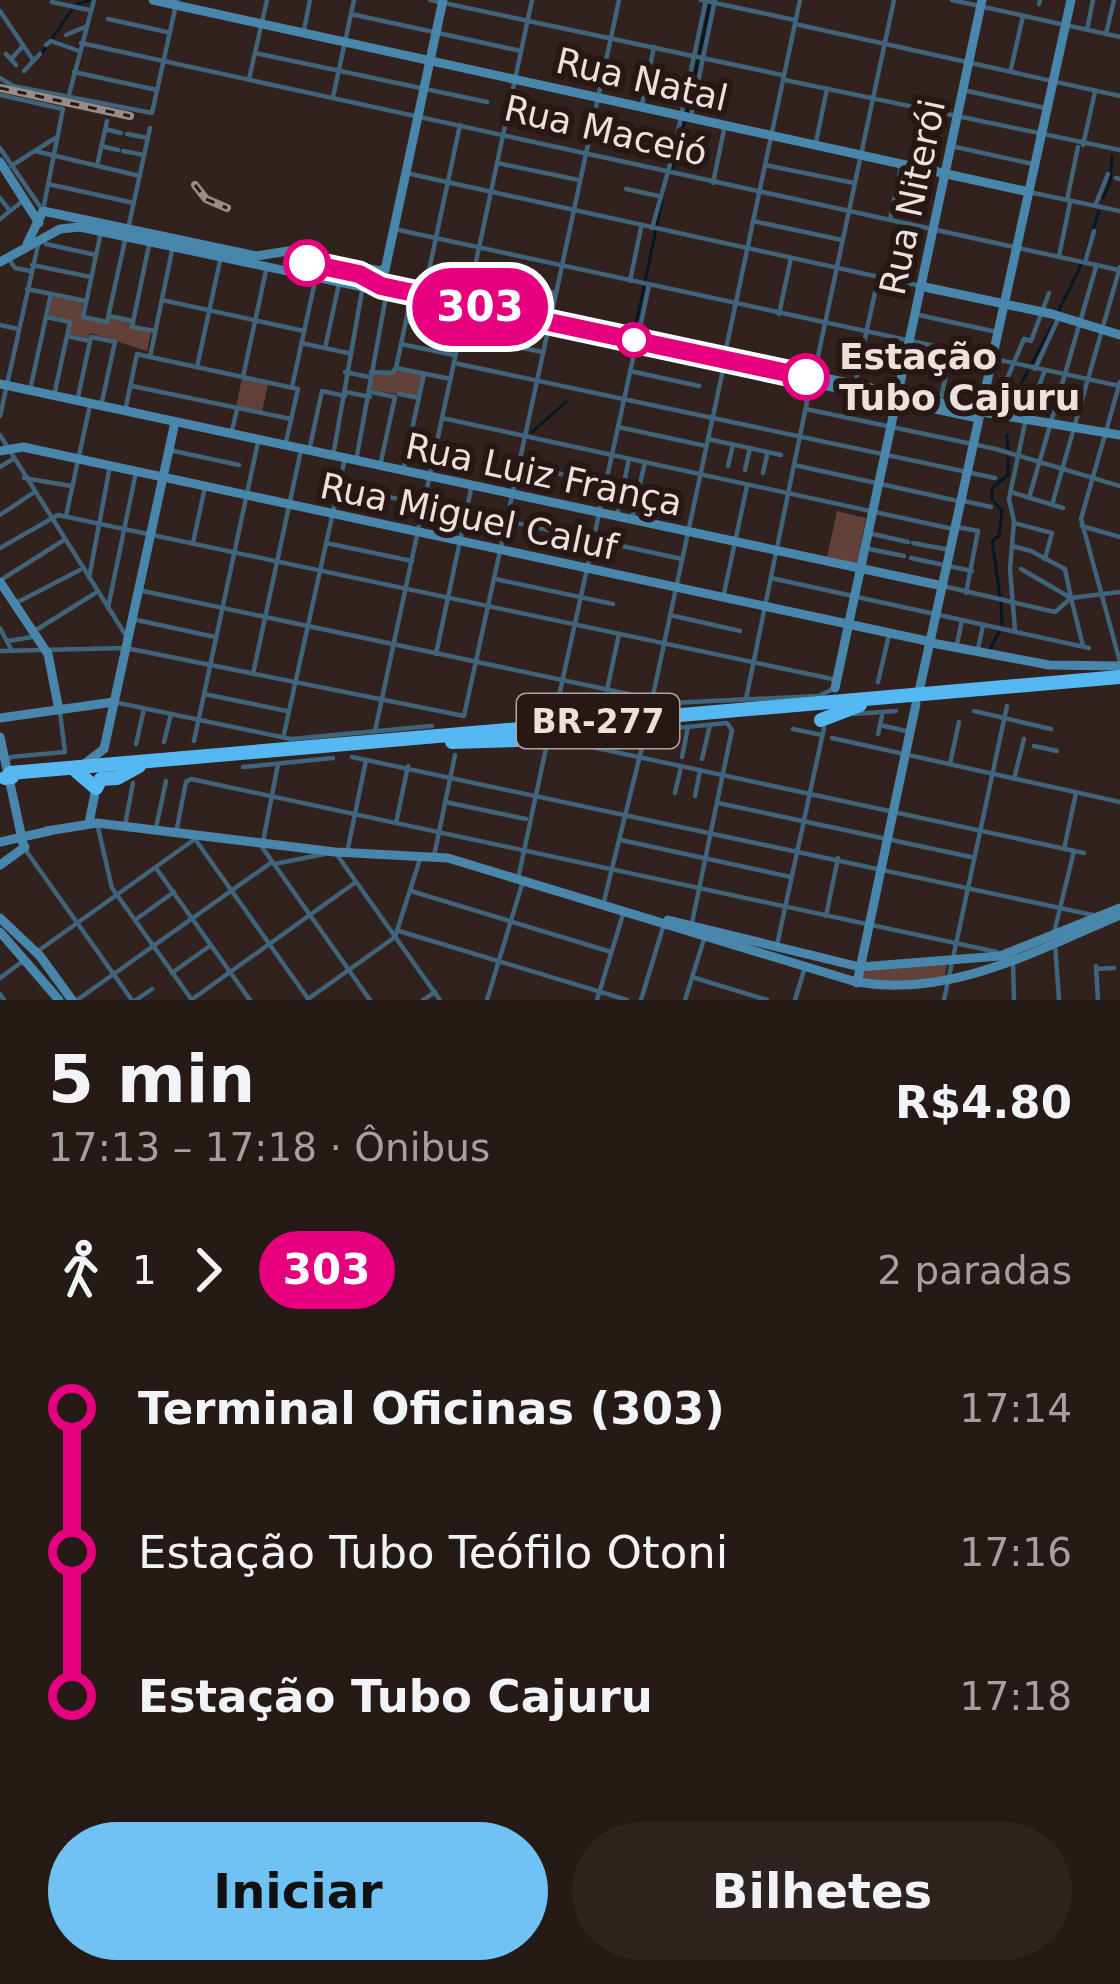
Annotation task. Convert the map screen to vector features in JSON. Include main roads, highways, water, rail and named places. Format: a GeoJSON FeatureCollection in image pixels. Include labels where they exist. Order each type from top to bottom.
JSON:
{"type":"FeatureCollection","features":[{"type":"Feature","properties":{"kind":"highway"},"geometry":{"type":"LineString","coordinates":[[1113,681],[1120,665]]}},
{"type":"Feature","properties":{"kind":"highway","name":"BR-277"},"geometry":{"type":"LineString","coordinates":[[5,770],[450,748],[860,702],[1113,681]]}},
{"type":"Feature","properties":{"kind":"highway"},"geometry":{"type":"LineString","coordinates":[[836,684],[841,695],[860,702]]}},
{"type":"Feature","properties":{"kind":"highway"},"geometry":{"type":"LineString","coordinates":[[814,703],[829,697],[836,684]]}},
{"type":"Feature","properties":{"kind":"highway"},"geometry":{"type":"LineString","coordinates":[[796,709],[827,726],[860,702]]}},
{"type":"Feature","properties":{"kind":"highway","name":"BR-277"},"geometry":{"type":"LineString","coordinates":[[76,769],[860,702]]}},
{"type":"Feature","properties":{"kind":"highway"},"geometry":{"type":"LineString","coordinates":[[478,733],[555,716],[590,722]]}},
{"type":"Feature","properties":{"kind":"highway"},"geometry":{"type":"LineString","coordinates":[[450,748],[548,739]]}},
{"type":"Feature","properties":{"kind":"highway"},"geometry":{"type":"LineString","coordinates":[[76,769],[96,788],[101,779],[117,778],[139,766]]}},
{"type":"Feature","properties":{"kind":"main road","name":"Rua Natal"},"geometry":{"type":"LineString","coordinates":[[153,0],[1029,192]]}},
{"type":"Feature","properties":{"kind":"main road"},"geometry":{"type":"LineString","coordinates":[[920,687],[1071,0]]}},
{"type":"Feature","properties":{"kind":"main road"},"geometry":{"type":"LineString","coordinates":[[383,288],[442,1]]}},
{"type":"Feature","properties":{"kind":"main road","name":"Rua Niterói"},"geometry":{"type":"LineString","coordinates":[[836,684],[981,3]]}},
{"type":"Feature","properties":{"kind":"main road"},"geometry":{"type":"LineString","coordinates":[[4,168],[24,200],[37,236]]}},
{"type":"Feature","properties":{"kind":"main road"},"geometry":{"type":"LineString","coordinates":[[3,260],[37,236],[70,226],[257,256],[275,251],[385,268]]}},
{"type":"Feature","properties":{"kind":"main road"},"geometry":{"type":"LineString","coordinates":[[37,236],[127,233],[149,242],[363,287],[424,291],[980,415],[1120,435]]}},
{"type":"Feature","properties":{"kind":"main road"},"geometry":{"type":"LineString","coordinates":[[268,266],[275,251]]}},
{"type":"Feature","properties":{"kind":"main road"},"geometry":{"type":"LineString","coordinates":[[364,268],[383,288],[411,297],[467,304]]}},
{"type":"Feature","properties":{"kind":"main road"},"geometry":{"type":"LineString","coordinates":[[920,286],[1042,311],[1120,335]]}},
{"type":"Feature","properties":{"kind":"main road"},"geometry":{"type":"LineString","coordinates":[[813,379],[855,384],[980,415]]}},
{"type":"Feature","properties":{"kind":"main road","name":"Rua Luiz França"},"geometry":{"type":"LineString","coordinates":[[3,385],[943,586]]}},
{"type":"Feature","properties":{"kind":"main road"},"geometry":{"type":"LineString","coordinates":[[76,769],[104,749],[175,422]]}},
{"type":"Feature","properties":{"kind":"main road","name":"Rua Miguel Caluf"},"geometry":{"type":"LineString","coordinates":[[3,449],[19,447],[163,477],[889,633],[930,646],[1049,665],[1120,665]]}},
{"type":"Feature","properties":{"kind":"main road"},"geometry":{"type":"LineString","coordinates":[[1,583],[45,650],[59,710]]}},
{"type":"Feature","properties":{"kind":"main road"},"geometry":{"type":"LineString","coordinates":[[0,718],[114,702]]}},
{"type":"Feature","properties":{"kind":"main road"},"geometry":{"type":"LineString","coordinates":[[857,982],[916,704]]}},
{"type":"Feature","properties":{"kind":"main road"},"geometry":{"type":"LineString","coordinates":[[0,737],[14,841],[0,865]]}},
{"type":"Feature","properties":{"kind":"main road"},"geometry":{"type":"LineString","coordinates":[[90,823],[96,788]]}},
{"type":"Feature","properties":{"kind":"main road"},"geometry":{"type":"LineString","coordinates":[[14,841],[90,823],[341,853],[428,856],[691,928],[705,936],[860,967],[1010,957]]}},
{"type":"Feature","properties":{"kind":"main road"},"geometry":{"type":"LineString","coordinates":[[623,911],[894,989],[945,983],[1120,911]]}},
{"type":"Feature","properties":{"kind":"main road"},"geometry":{"type":"LineString","coordinates":[[1054,939],[1098,916],[1120,911]]}},
{"type":"Feature","properties":{"kind":"main road"},"geometry":{"type":"LineString","coordinates":[[0,918],[54,986],[75,1000]]}},
{"type":"Feature","properties":{"kind":"main road"},"geometry":{"type":"LineString","coordinates":[[0,932],[31,956]]}},
{"type":"Feature","properties":{"kind":"waterway"},"geometry":{"type":"LineString","coordinates":[[40,56],[75,5],[91,0]]}},
{"type":"Feature","properties":{"kind":"waterway"},"geometry":{"type":"LineString","coordinates":[[687,112],[710,4]]}},
{"type":"Feature","properties":{"kind":"waterway"},"geometry":{"type":"LineString","coordinates":[[672,170],[685,121]]}},
{"type":"Feature","properties":{"kind":"waterway"},"geometry":{"type":"LineString","coordinates":[[1103,198],[1110,183],[1112,156]]}},
{"type":"Feature","properties":{"kind":"waterway"},"geometry":{"type":"LineString","coordinates":[[635,329],[662,201]]}},
{"type":"Feature","properties":{"kind":"waterway"},"geometry":{"type":"LineString","coordinates":[[1084,259],[1099,211]]}},
{"type":"Feature","properties":{"kind":"waterway"},"geometry":{"type":"LineString","coordinates":[[1059,310],[1081,265]]}},
{"type":"Feature","properties":{"kind":"waterway"},"geometry":{"type":"LineString","coordinates":[[1032,363],[1054,323]]}},
{"type":"Feature","properties":{"kind":"waterway"},"geometry":{"type":"LineString","coordinates":[[1007,409],[1028,371]]}},
{"type":"Feature","properties":{"kind":"waterway"},"geometry":{"type":"LineString","coordinates":[[532,432],[566,402]]}},
{"type":"Feature","properties":{"kind":"waterway"},"geometry":{"type":"LineString","coordinates":[[1007,435],[1008,449]]}},
{"type":"Feature","properties":{"kind":"waterway"},"geometry":{"type":"LineString","coordinates":[[1000,596],[992,541],[999,536],[1002,510],[992,500],[992,488],[1008,475],[1008,458]]}},
{"type":"Feature","properties":{"kind":"waterway"},"geometry":{"type":"LineString","coordinates":[[1001,603],[1002,625]]}},
{"type":"Feature","properties":{"kind":"waterway"},"geometry":{"type":"LineString","coordinates":[[990,649],[999,632]]}},
{"type":"Feature","properties":{"kind":"railway"},"geometry":{"type":"LineString","coordinates":[[0,88],[130,116]]}},
{"type":"Feature","properties":{"kind":"railway"},"geometry":{"type":"LineString","coordinates":[[195,185],[206,199],[227,208]]}},
{"type":"Feature","properties":{"kind":"place","name":"Estação Tubo Cajuru"},"geometry":{"type":"Point","coordinates":[806,377]}}]}
